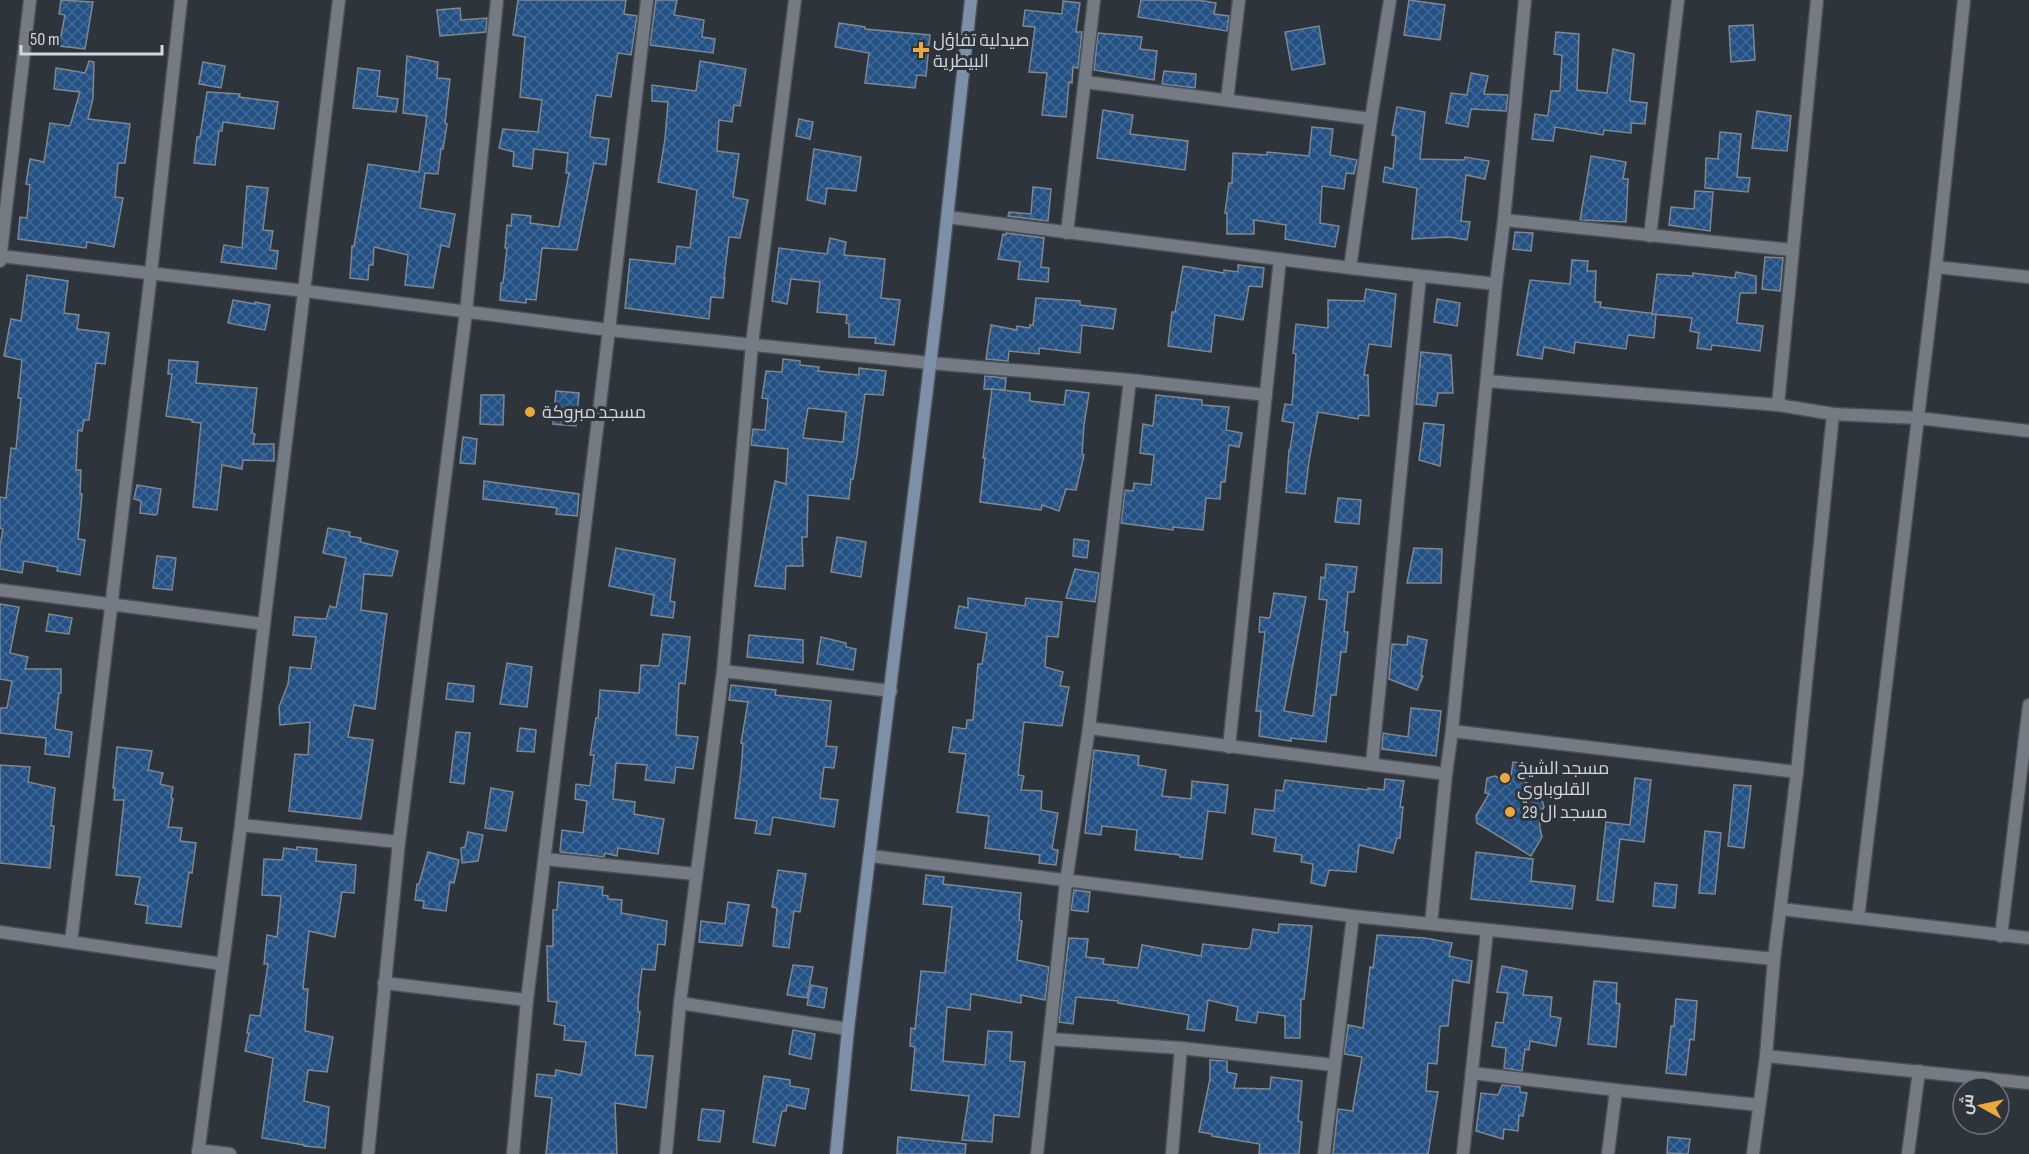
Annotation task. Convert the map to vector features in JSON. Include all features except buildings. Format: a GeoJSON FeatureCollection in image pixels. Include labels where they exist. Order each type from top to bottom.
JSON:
{"type":"FeatureCollection","features":[{"type":"Feature","properties":{"kind":"street"},"geometry":{"type":"LineString","coordinates":[[0,261],[30,0]]}},
{"type":"Feature","properties":{"kind":"street"},"geometry":{"type":"LineString","coordinates":[[71,942],[110,604],[152,273],[182,0]]}},
{"type":"Feature","properties":{"kind":"street"},"geometry":{"type":"LineString","coordinates":[[230,1154],[198,1152],[241,825],[339,0]]}},
{"type":"Feature","properties":{"kind":"street"},"geometry":{"type":"LineString","coordinates":[[368,1154],[399,842],[466,312],[497,0]]}},
{"type":"Feature","properties":{"kind":"street"},"geometry":{"type":"LineString","coordinates":[[513,1154],[527,1000],[647,0]]}},
{"type":"Feature","properties":{"kind":"street"},"geometry":{"type":"LineString","coordinates":[[666,1154],[695,874],[723,671],[752,344],[795,0]]}},
{"type":"Feature","properties":{"kind":"street"},"geometry":{"type":"LineString","coordinates":[[836,1154],[848,1029],[891,691],[971,0]]}},
{"type":"Feature","properties":{"kind":"street"},"geometry":{"type":"LineString","coordinates":[[1067,233],[1094,0]]}},
{"type":"Feature","properties":{"kind":"street"},"geometry":{"type":"LineString","coordinates":[[1227,100],[1239,0]]}},
{"type":"Feature","properties":{"kind":"street"},"geometry":{"type":"LineString","coordinates":[[1350,268],[1390,0]]}},
{"type":"Feature","properties":{"kind":"street"},"geometry":{"type":"LineString","coordinates":[[1431,924],[1525,0]]}},
{"type":"Feature","properties":{"kind":"street"},"geometry":{"type":"LineString","coordinates":[[1650,236],[1678,0]]}},
{"type":"Feature","properties":{"kind":"street"},"geometry":{"type":"LineString","coordinates":[[1778,405],[1817,0]]}},
{"type":"Feature","properties":{"kind":"street"},"geometry":{"type":"LineString","coordinates":[[1858,918],[1936,267],[1964,0]]}},
{"type":"Feature","properties":{"kind":"street"},"geometry":{"type":"LineString","coordinates":[[1085,82],[1371,118]]}},
{"type":"Feature","properties":{"kind":"street"},"geometry":{"type":"LineString","coordinates":[[947,217],[1350,268],[1496,284]]}},
{"type":"Feature","properties":{"kind":"street"},"geometry":{"type":"LineString","coordinates":[[1504,220],[1792,250]]}},
{"type":"Feature","properties":{"kind":"street"},"geometry":{"type":"LineString","coordinates":[[0,256],[305,291],[609,330],[1266,395]]}},
{"type":"Feature","properties":{"kind":"street"},"geometry":{"type":"LineString","coordinates":[[1229,747],[1280,259]]}},
{"type":"Feature","properties":{"kind":"street"},"geometry":{"type":"LineString","coordinates":[[1936,267],[2029,277]]}},
{"type":"Feature","properties":{"kind":"street"},"geometry":{"type":"LineString","coordinates":[[1372,764],[1420,276]]}},
{"type":"Feature","properties":{"kind":"street"},"geometry":{"type":"LineString","coordinates":[[1036,1154],[1066,882],[1089,728],[1130,380]]}},
{"type":"Feature","properties":{"kind":"street"},"geometry":{"type":"LineString","coordinates":[[1487,381],[1778,405],[1833,414],[1918,418],[2029,431]]}},
{"type":"Feature","properties":{"kind":"street"},"geometry":{"type":"LineString","coordinates":[[1753,1154],[1797,772],[1833,414]]}},
{"type":"Feature","properties":{"kind":"street"},"geometry":{"type":"LineString","coordinates":[[0,590],[264,624]]}},
{"type":"Feature","properties":{"kind":"street"},"geometry":{"type":"LineString","coordinates":[[723,671],[891,691]]}},
{"type":"Feature","properties":{"kind":"street"},"geometry":{"type":"LineString","coordinates":[[2001,936],[2027,737],[2029,705]]}},
{"type":"Feature","properties":{"kind":"street"},"geometry":{"type":"LineString","coordinates":[[1089,728],[1446,774]]}},
{"type":"Feature","properties":{"kind":"street"},"geometry":{"type":"LineString","coordinates":[[1452,730],[1797,772]]}},
{"type":"Feature","properties":{"kind":"street"},"geometry":{"type":"LineString","coordinates":[[241,825],[399,842]]}},
{"type":"Feature","properties":{"kind":"street"},"geometry":{"type":"LineString","coordinates":[[871,856],[1353,916],[1774,959]]}},
{"type":"Feature","properties":{"kind":"street"},"geometry":{"type":"LineString","coordinates":[[545,859],[695,874]]}},
{"type":"Feature","properties":{"kind":"street"},"geometry":{"type":"LineString","coordinates":[[1780,909],[2029,938]]}},
{"type":"Feature","properties":{"kind":"street"},"geometry":{"type":"LineString","coordinates":[[1324,1154],[1353,916]]}},
{"type":"Feature","properties":{"kind":"street"},"geometry":{"type":"LineString","coordinates":[[1463,1154],[1487,931]]}},
{"type":"Feature","properties":{"kind":"street"},"geometry":{"type":"LineString","coordinates":[[0,932],[222,964]]}},
{"type":"Feature","properties":{"kind":"street"},"geometry":{"type":"LineString","coordinates":[[384,983],[527,1000]]}},
{"type":"Feature","properties":{"kind":"street"},"geometry":{"type":"LineString","coordinates":[[680,1003],[848,1029]]}},
{"type":"Feature","properties":{"kind":"street"},"geometry":{"type":"LineString","coordinates":[[1050,1039],[1181,1048],[1334,1065]]}},
{"type":"Feature","properties":{"kind":"street"},"geometry":{"type":"LineString","coordinates":[[1172,1154],[1181,1048]]}},
{"type":"Feature","properties":{"kind":"street"},"geometry":{"type":"LineString","coordinates":[[1766,1056],[2029,1083]]}},
{"type":"Feature","properties":{"kind":"street"},"geometry":{"type":"LineString","coordinates":[[1908,1154],[1919,1071]]}},
{"type":"Feature","properties":{"kind":"street"},"geometry":{"type":"LineString","coordinates":[[1472,1073],[1759,1105]]}},
{"type":"Feature","properties":{"kind":"street"},"geometry":{"type":"LineString","coordinates":[[1608,1154],[1616,1090]]}},
{"type":"Feature","properties":{"kind":"place","name":"صيدلية تفاؤل البيطرية"},"geometry":{"type":"Point","coordinates":[921,50]}},
{"type":"Feature","properties":{"kind":"place","name":"مسجد مبروكة"},"geometry":{"type":"Point","coordinates":[530,412]}},
{"type":"Feature","properties":{"kind":"place","name":"مسجد الشيخ القلوباوي"},"geometry":{"type":"Point","coordinates":[1505,778]}},
{"type":"Feature","properties":{"kind":"place","name":"مسجد ال 29"},"geometry":{"type":"Point","coordinates":[1510,812]}}]}
